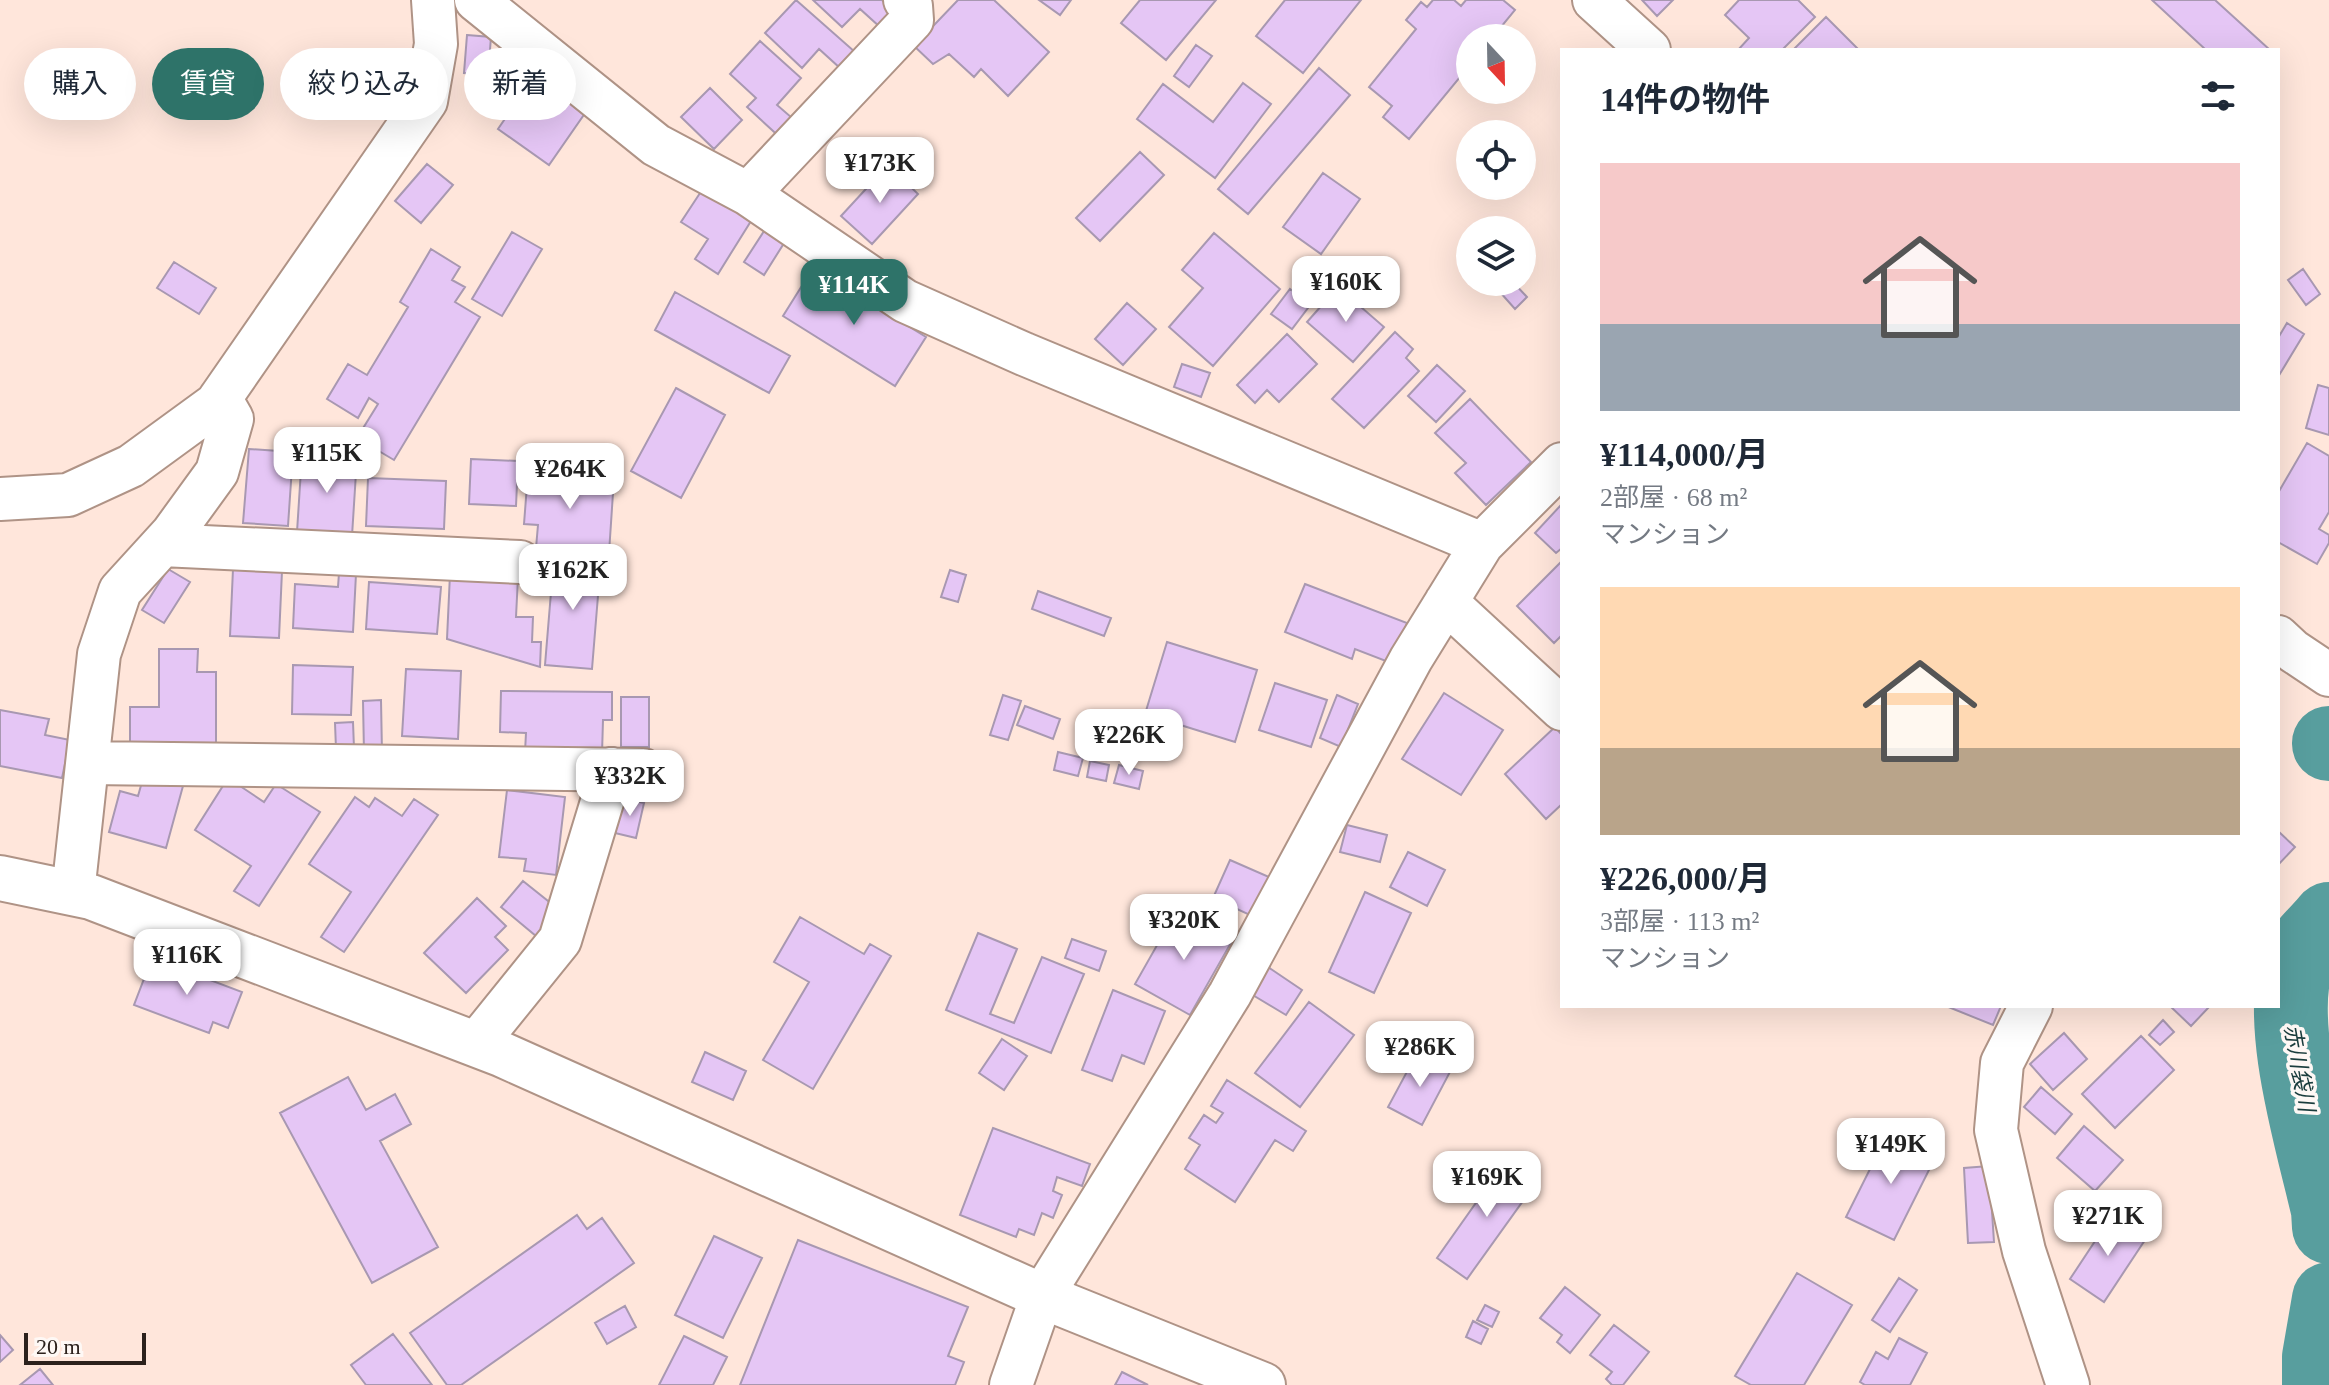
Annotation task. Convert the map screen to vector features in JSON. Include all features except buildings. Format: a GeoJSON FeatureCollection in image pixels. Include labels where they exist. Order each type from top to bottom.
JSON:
{"type":"FeatureCollection","features":[{"type":"Feature","properties":{"kind":"street"},"geometry":{"type":"LineString","coordinates":[[0,499],[68,495],[131,466],[216,404],[426,101],[436,44],[433,0]]}},
{"type":"Feature","properties":{"kind":"street"},"geometry":{"type":"LineString","coordinates":[[476,0],[656,145],[748,194],[905,301],[1024,354],[1482,544]]}},
{"type":"Feature","properties":{"kind":"street"},"geometry":{"type":"LineString","coordinates":[[748,194],[912,20],[911,6],[905,0]]}},
{"type":"Feature","properties":{"kind":"street"},"geometry":{"type":"LineString","coordinates":[[1594,0],[1647,48]]}},
{"type":"Feature","properties":{"kind":"street"},"geometry":{"type":"LineString","coordinates":[[73,893],[99,654],[120,591],[162,545],[217,472],[232,419],[220,398]]}},
{"type":"Feature","properties":{"kind":"street"},"geometry":{"type":"LineString","coordinates":[[1011,1385],[1042,1296],[1230,994],[1411,659],[1482,544],[1560,466]]}},
{"type":"Feature","properties":{"kind":"street"},"geometry":{"type":"LineString","coordinates":[[162,545],[520,562]]}},
{"type":"Feature","properties":{"kind":"street"},"geometry":{"type":"LineString","coordinates":[[1446,602],[1560,707]]}},
{"type":"Feature","properties":{"kind":"street"},"geometry":{"type":"LineString","coordinates":[[88,763],[628,770],[560,940],[476,1044]]}},
{"type":"Feature","properties":{"kind":"street"},"geometry":{"type":"LineString","coordinates":[[0,878],[91,897],[476,1044],[1042,1296],[1263,1385]]}},
{"type":"Feature","properties":{"kind":"street"},"geometry":{"type":"LineString","coordinates":[[2030,1008],[2002,1063],[1996,1130],[2024,1251],[2068,1385]]}},
{"type":"Feature","properties":{"kind":"waterway","name":"赤川袋川"},"geometry":{"type":"LineString","coordinates":[[2329,919],[2301,952],[2292,983],[2291,1013],[2298,1082],[2328,1210],[2329,1227]]}},
{"type":"Feature","properties":{"kind":"waterway","name":"赤川袋川"},"geometry":{"type":"LineString","coordinates":[[2319,1385],[2319,1357],[2329,1299]]}}]}
